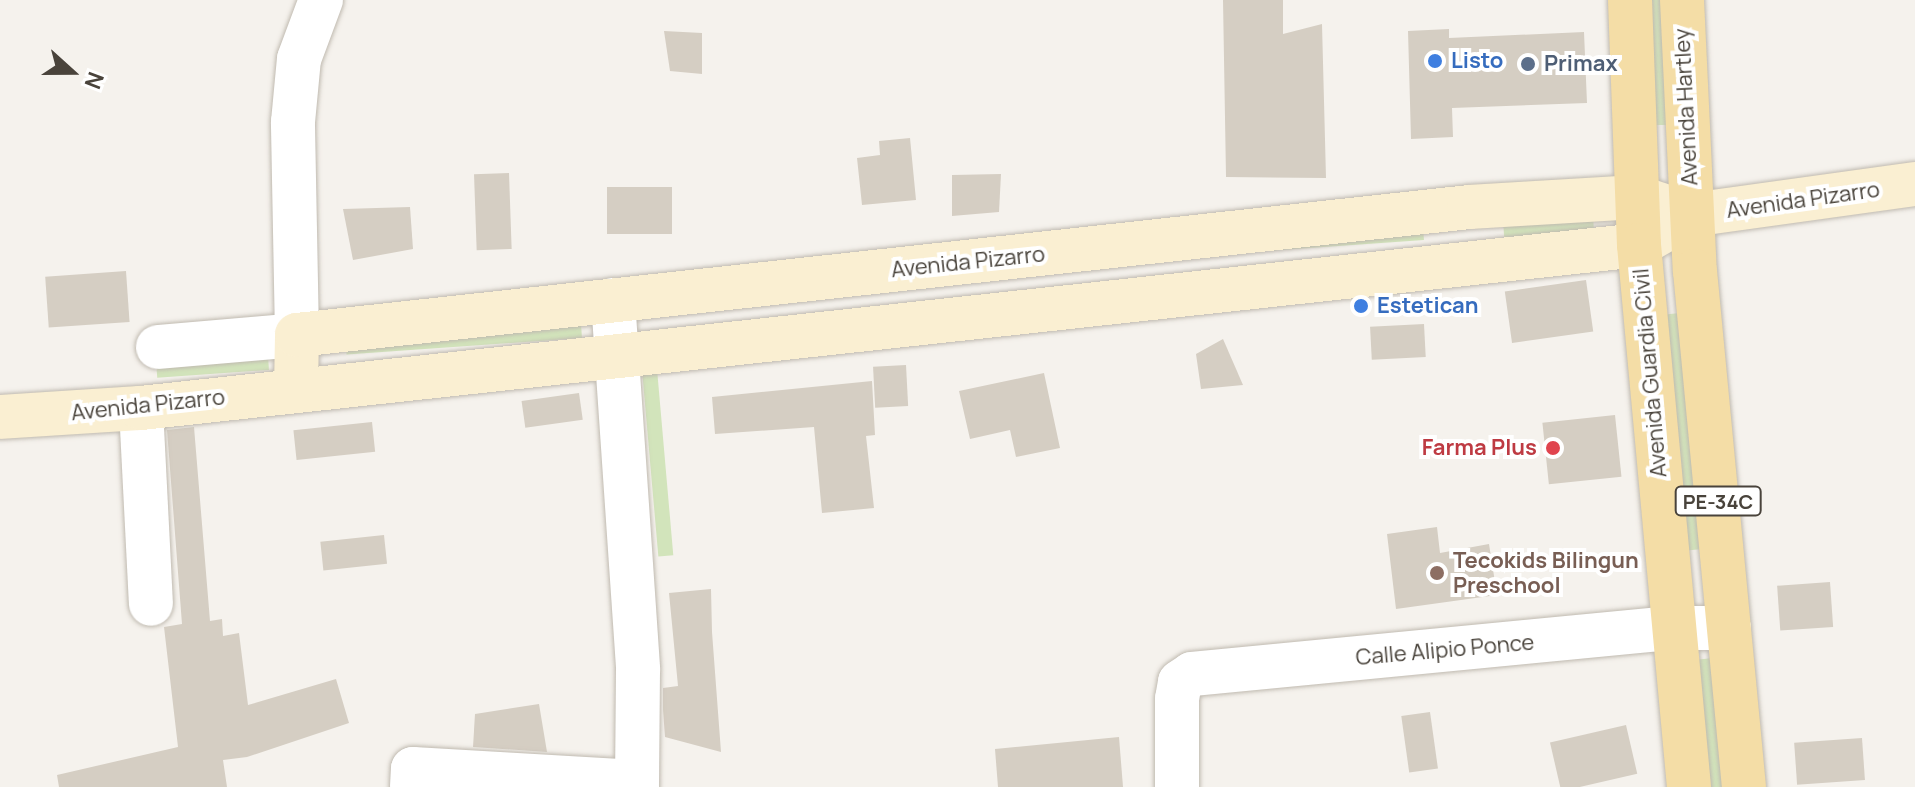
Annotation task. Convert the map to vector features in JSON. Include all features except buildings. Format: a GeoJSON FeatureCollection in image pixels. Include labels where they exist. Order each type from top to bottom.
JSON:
{"type":"FeatureCollection","features":[{"type":"Feature","properties":{"kind":"main road","name":"PE-34C"},"geometry":{"type":"LineString","coordinates":[[1630,0],[1637,197]]}},
{"type":"Feature","properties":{"kind":"main road","name":"Avenida Hartley"},"geometry":{"type":"LineString","coordinates":[[1682,0],[1691,215]]}},
{"type":"Feature","properties":{"kind":"main road","name":"Avenida Pizarro"},"geometry":{"type":"LineString","coordinates":[[0,417],[141,408],[296,388],[1639,245],[1691,215],[1915,184]]}},
{"type":"Feature","properties":{"kind":"main road","name":"Avenida Pizarro"},"geometry":{"type":"LineString","coordinates":[[297,335],[1469,207],[1637,197],[1691,215]]}},
{"type":"Feature","properties":{"kind":"main road","name":"Avenida Guardia Civil"},"geometry":{"type":"LineString","coordinates":[[1637,197],[1672,628],[1689,787]]}},
{"type":"Feature","properties":{"kind":"main road","name":"PE-34C"},"geometry":{"type":"LineString","coordinates":[[1691,215],[1744,787]]}},
{"type":"Feature","properties":{"kind":"main road"},"geometry":{"type":"LineString","coordinates":[[296,388],[297,335]]}},
{"type":"Feature","properties":{"kind":"street"},"geometry":{"type":"LineString","coordinates":[[158,347],[297,335],[293,122],[299,59],[321,0]]}},
{"type":"Feature","properties":{"kind":"street"},"geometry":{"type":"LineString","coordinates":[[412,787],[413,769],[637,784],[638,670],[613,300]]}},
{"type":"Feature","properties":{"kind":"street"},"geometry":{"type":"LineString","coordinates":[[141,408],[151,604]]}},
{"type":"Feature","properties":{"kind":"street","name":"Calle Alipio Ponce"},"geometry":{"type":"LineString","coordinates":[[1177,787],[1177,699],[1180,682],[1192,674],[1672,628],[1729,628]]}},
{"type":"Feature","properties":{"kind":"green space"},"geometry":{"type":"Polygon","coordinates":[[[1647,0],[1666,0],[1666,125],[1647,125],[1647,0]]]}},
{"type":"Feature","properties":{"kind":"green space"},"geometry":{"type":"Polygon","coordinates":[[[1593,217],[1594,231],[1504,237],[1503,223],[1593,217]]]}},
{"type":"Feature","properties":{"kind":"green space"},"geometry":{"type":"Polygon","coordinates":[[[1423,226],[1424,240],[645,294],[644,280],[1423,226]]]}},
{"type":"Feature","properties":{"kind":"green space"},"geometry":{"type":"Polygon","coordinates":[[[1680,313],[1705,549],[1685,551],[1660,315],[1680,313]]]}},
{"type":"Feature","properties":{"kind":"green space"},"geometry":{"type":"Polygon","coordinates":[[[581,324],[582,338],[347,354],[346,340],[581,324]]]}},
{"type":"Feature","properties":{"kind":"green space"},"geometry":{"type":"Polygon","coordinates":[[[268,356],[269,370],[157,378],[156,364],[268,356]]]}},
{"type":"Feature","properties":{"kind":"green space"},"geometry":{"type":"Polygon","coordinates":[[[657,369],[673,555],[658,557],[642,370],[657,369]]]}},
{"type":"Feature","properties":{"kind":"green space"},"geometry":{"type":"Polygon","coordinates":[[[1713,658],[1727,787],[1707,787],[1694,660],[1713,658]]]}},
{"type":"Feature","properties":{"kind":"place","name":"Listo"},"geometry":{"type":"Point","coordinates":[1435,61]}},
{"type":"Feature","properties":{"kind":"place","name":"Primax"},"geometry":{"type":"Point","coordinates":[1528,64]}},
{"type":"Feature","properties":{"kind":"place","name":"Estetican"},"geometry":{"type":"Point","coordinates":[1361,306]}},
{"type":"Feature","properties":{"kind":"place","name":"Farma Plus"},"geometry":{"type":"Point","coordinates":[1553,448]}},
{"type":"Feature","properties":{"kind":"place","name":"Tecokids Bilingun Preschool"},"geometry":{"type":"Point","coordinates":[1437,573]}}]}
